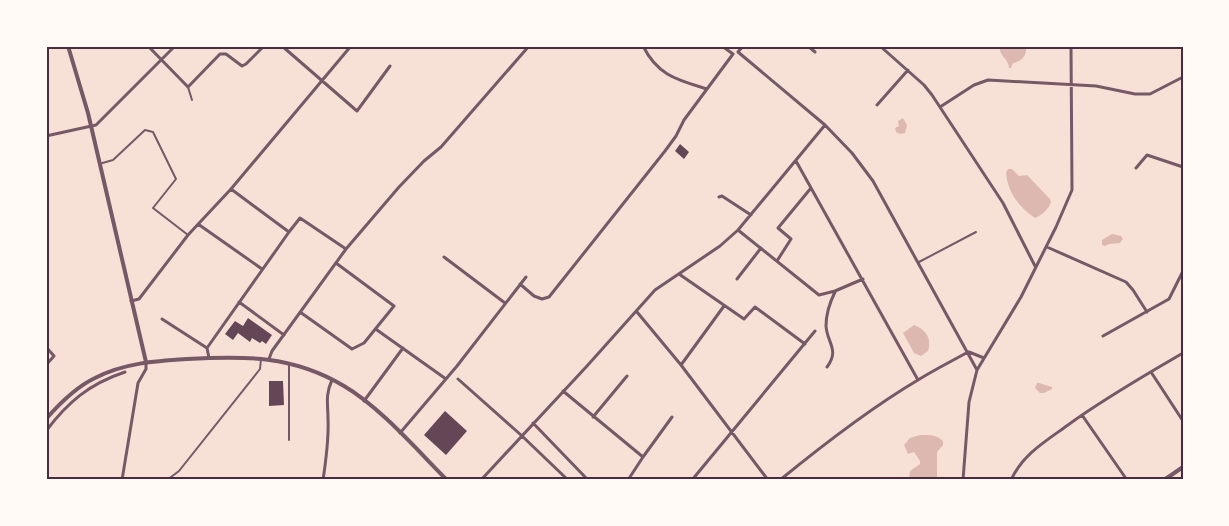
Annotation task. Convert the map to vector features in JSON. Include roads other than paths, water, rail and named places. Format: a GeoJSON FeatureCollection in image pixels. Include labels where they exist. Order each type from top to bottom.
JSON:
{"type":"FeatureCollection","features":[{"type":"Feature","properties":{"kind":"street"},"geometry":{"type":"LineString","coordinates":[[68,46],[84,97],[146,362],[146,369],[138,383],[122,480]]}},
{"type":"Feature","properties":{"kind":"street"},"geometry":{"type":"LineString","coordinates":[[148,46],[188,87],[220,54],[226,54],[243,66],[264,46]]}},
{"type":"Feature","properties":{"kind":"street"},"geometry":{"type":"LineString","coordinates":[[46,136],[91,126],[99,122],[175,46]]}},
{"type":"Feature","properties":{"kind":"street"},"geometry":{"type":"LineString","coordinates":[[282,46],[358,110],[390,66]]}},
{"type":"Feature","properties":{"kind":"street"},"geometry":{"type":"LineString","coordinates":[[131,301],[139,299],[188,235],[231,189],[351,46]]}},
{"type":"Feature","properties":{"kind":"street"},"geometry":{"type":"LineString","coordinates":[[269,359],[272,351],[346,249],[399,187],[424,161],[441,147],[529,46]]}},
{"type":"Feature","properties":{"kind":"street"},"geometry":{"type":"LineString","coordinates":[[643,46],[657,66],[670,77],[707,89]]}},
{"type":"Feature","properties":{"kind":"street"},"geometry":{"type":"LineString","coordinates":[[722,46],[733,54]]}},
{"type":"Feature","properties":{"kind":"street"},"geometry":{"type":"LineString","coordinates":[[520,284],[534,296],[542,299],[549,297],[665,151],[676,136],[684,120],[733,54],[738,52],[743,46]]}},
{"type":"Feature","properties":{"kind":"street"},"geometry":{"type":"LineString","coordinates":[[808,46],[815,52]]}},
{"type":"Feature","properties":{"kind":"street"},"geometry":{"type":"LineString","coordinates":[[880,46],[924,85],[940,107],[1003,203],[1035,267]]}},
{"type":"Feature","properties":{"kind":"street"},"geometry":{"type":"LineString","coordinates":[[963,480],[969,402],[977,370],[1021,298],[1035,267],[1047,247],[1072,190],[1071,46]]}},
{"type":"Feature","properties":{"kind":"street"},"geometry":{"type":"LineString","coordinates":[[738,52],[825,125],[852,153],[873,181],[977,370]]}},
{"type":"Feature","properties":{"kind":"street"},"geometry":{"type":"LineString","coordinates":[[877,105],[908,70]]}},
{"type":"Feature","properties":{"kind":"street"},"geometry":{"type":"LineString","coordinates":[[940,107],[974,85],[988,80],[1096,86],[1135,94],[1150,94],[1183,77]]}},
{"type":"Feature","properties":{"kind":"street"},"geometry":{"type":"LineString","coordinates":[[481,480],[637,312],[655,290],[720,246],[738,230],[825,125]]}},
{"type":"Feature","properties":{"kind":"street"},"geometry":{"type":"LineString","coordinates":[[1136,168],[1146,155],[1183,167]]}},
{"type":"Feature","properties":{"kind":"street"},"geometry":{"type":"LineString","coordinates":[[796,161],[918,380]]}},
{"type":"Feature","properties":{"kind":"street"},"geometry":{"type":"LineString","coordinates":[[777,261],[791,239],[778,228],[812,188]]}},
{"type":"Feature","properties":{"kind":"street"},"geometry":{"type":"LineString","coordinates":[[231,189],[289,232]]}},
{"type":"Feature","properties":{"kind":"street"},"geometry":{"type":"LineString","coordinates":[[719,197],[722,196],[751,215]]}},
{"type":"Feature","properties":{"kind":"street"},"geometry":{"type":"LineString","coordinates":[[207,348],[300,218],[346,249]]}},
{"type":"Feature","properties":{"kind":"street"},"geometry":{"type":"LineString","coordinates":[[198,224],[262,269]]}},
{"type":"Feature","properties":{"kind":"street"},"geometry":{"type":"LineString","coordinates":[[738,230],[819,295],[835,291],[863,279]]}},
{"type":"Feature","properties":{"kind":"street"},"geometry":{"type":"LineString","coordinates":[[1047,247],[1126,282],[1147,312]]}},
{"type":"Feature","properties":{"kind":"street"},"geometry":{"type":"LineString","coordinates":[[737,279],[761,248]]}},
{"type":"Feature","properties":{"kind":"street"},"geometry":{"type":"LineString","coordinates":[[444,257],[505,303]]}},
{"type":"Feature","properties":{"kind":"street"},"geometry":{"type":"LineString","coordinates":[[300,312],[352,349],[364,343],[377,330],[394,306],[336,263]]}},
{"type":"Feature","properties":{"kind":"street"},"geometry":{"type":"LineString","coordinates":[[1103,336],[1169,299],[1183,271]]}},
{"type":"Feature","properties":{"kind":"street"},"geometry":{"type":"LineString","coordinates":[[679,274],[744,319],[755,307],[805,344]]}},
{"type":"Feature","properties":{"kind":"street"},"geometry":{"type":"LineString","coordinates":[[399,433],[446,379],[526,277]]}},
{"type":"Feature","properties":{"kind":"street"},"geometry":{"type":"LineString","coordinates":[[827,367],[833,359],[833,348],[826,332],[826,323],[835,291]]}},
{"type":"Feature","properties":{"kind":"street"},"geometry":{"type":"LineString","coordinates":[[239,302],[284,335]]}},
{"type":"Feature","properties":{"kind":"street"},"geometry":{"type":"LineString","coordinates":[[680,365],[724,306]]}},
{"type":"Feature","properties":{"kind":"street"},"geometry":{"type":"LineString","coordinates":[[637,312],[768,480]]}},
{"type":"Feature","properties":{"kind":"street"},"geometry":{"type":"LineString","coordinates":[[162,319],[207,348],[209,358]]}},
{"type":"Feature","properties":{"kind":"street"},"geometry":{"type":"LineString","coordinates":[[377,330],[446,379]]}},
{"type":"Feature","properties":{"kind":"street"},"geometry":{"type":"LineString","coordinates":[[692,480],[815,331]]}},
{"type":"Feature","properties":{"kind":"street"},"geometry":{"type":"LineString","coordinates":[[46,347],[54,356],[46,365]]}},
{"type":"Feature","properties":{"kind":"street"},"geometry":{"type":"LineString","coordinates":[[364,401],[403,348]]}},
{"type":"Feature","properties":{"kind":"street"},"geometry":{"type":"LineString","coordinates":[[780,480],[846,428],[918,380],[968,352],[984,358]]}},
{"type":"Feature","properties":{"kind":"street"},"geometry":{"type":"LineString","coordinates":[[1010,480],[1016,468],[1026,456],[1082,415],[1105,399],[1183,354]]}},
{"type":"Feature","properties":{"kind":"street"},"geometry":{"type":"LineString","coordinates":[[46,419],[77,388],[96,377],[115,370],[146,362],[245,357],[269,359],[309,370],[344,386],[364,401],[448,480]]}},
{"type":"Feature","properties":{"kind":"street"},"geometry":{"type":"LineString","coordinates":[[46,432],[66,406],[81,393],[125,372]]}},
{"type":"Feature","properties":{"kind":"street"},"geometry":{"type":"LineString","coordinates":[[1151,372],[1183,422]]}},
{"type":"Feature","properties":{"kind":"street"},"geometry":{"type":"LineString","coordinates":[[593,417],[627,376]]}},
{"type":"Feature","properties":{"kind":"street"},"geometry":{"type":"LineString","coordinates":[[458,379],[568,480]]}},
{"type":"Feature","properties":{"kind":"street"},"geometry":{"type":"LineString","coordinates":[[323,480],[328,418],[327,392],[332,380]]}},
{"type":"Feature","properties":{"kind":"street"},"geometry":{"type":"LineString","coordinates":[[563,392],[643,458]]}},
{"type":"Feature","properties":{"kind":"street"},"geometry":{"type":"LineString","coordinates":[[62,402],[66,406]]}},
{"type":"Feature","properties":{"kind":"street"},"geometry":{"type":"LineString","coordinates":[[1082,415],[1127,480]]}},
{"type":"Feature","properties":{"kind":"street"},"geometry":{"type":"LineString","coordinates":[[628,480],[672,417]]}},
{"type":"Feature","properties":{"kind":"street"},"geometry":{"type":"LineString","coordinates":[[533,423],[588,480]]}},
{"type":"Feature","properties":{"kind":"street"},"geometry":{"type":"LineString","coordinates":[[1164,480],[1183,467]]}},
{"type":"Feature","properties":{"kind":"lane"},"geometry":{"type":"LineString","coordinates":[[188,87],[192,100]]}},
{"type":"Feature","properties":{"kind":"lane"},"geometry":{"type":"LineString","coordinates":[[99,164],[113,160],[140,132],[145,130],[152,132],[176,179],[153,208],[188,235]]}},
{"type":"Feature","properties":{"kind":"lane"},"geometry":{"type":"LineString","coordinates":[[919,262],[976,232]]}},
{"type":"Feature","properties":{"kind":"lane"},"geometry":{"type":"LineString","coordinates":[[167,480],[179,471],[260,369],[261,358]]}},
{"type":"Feature","properties":{"kind":"lane"},"geometry":{"type":"LineString","coordinates":[[289,364],[289,440]]}}]}
